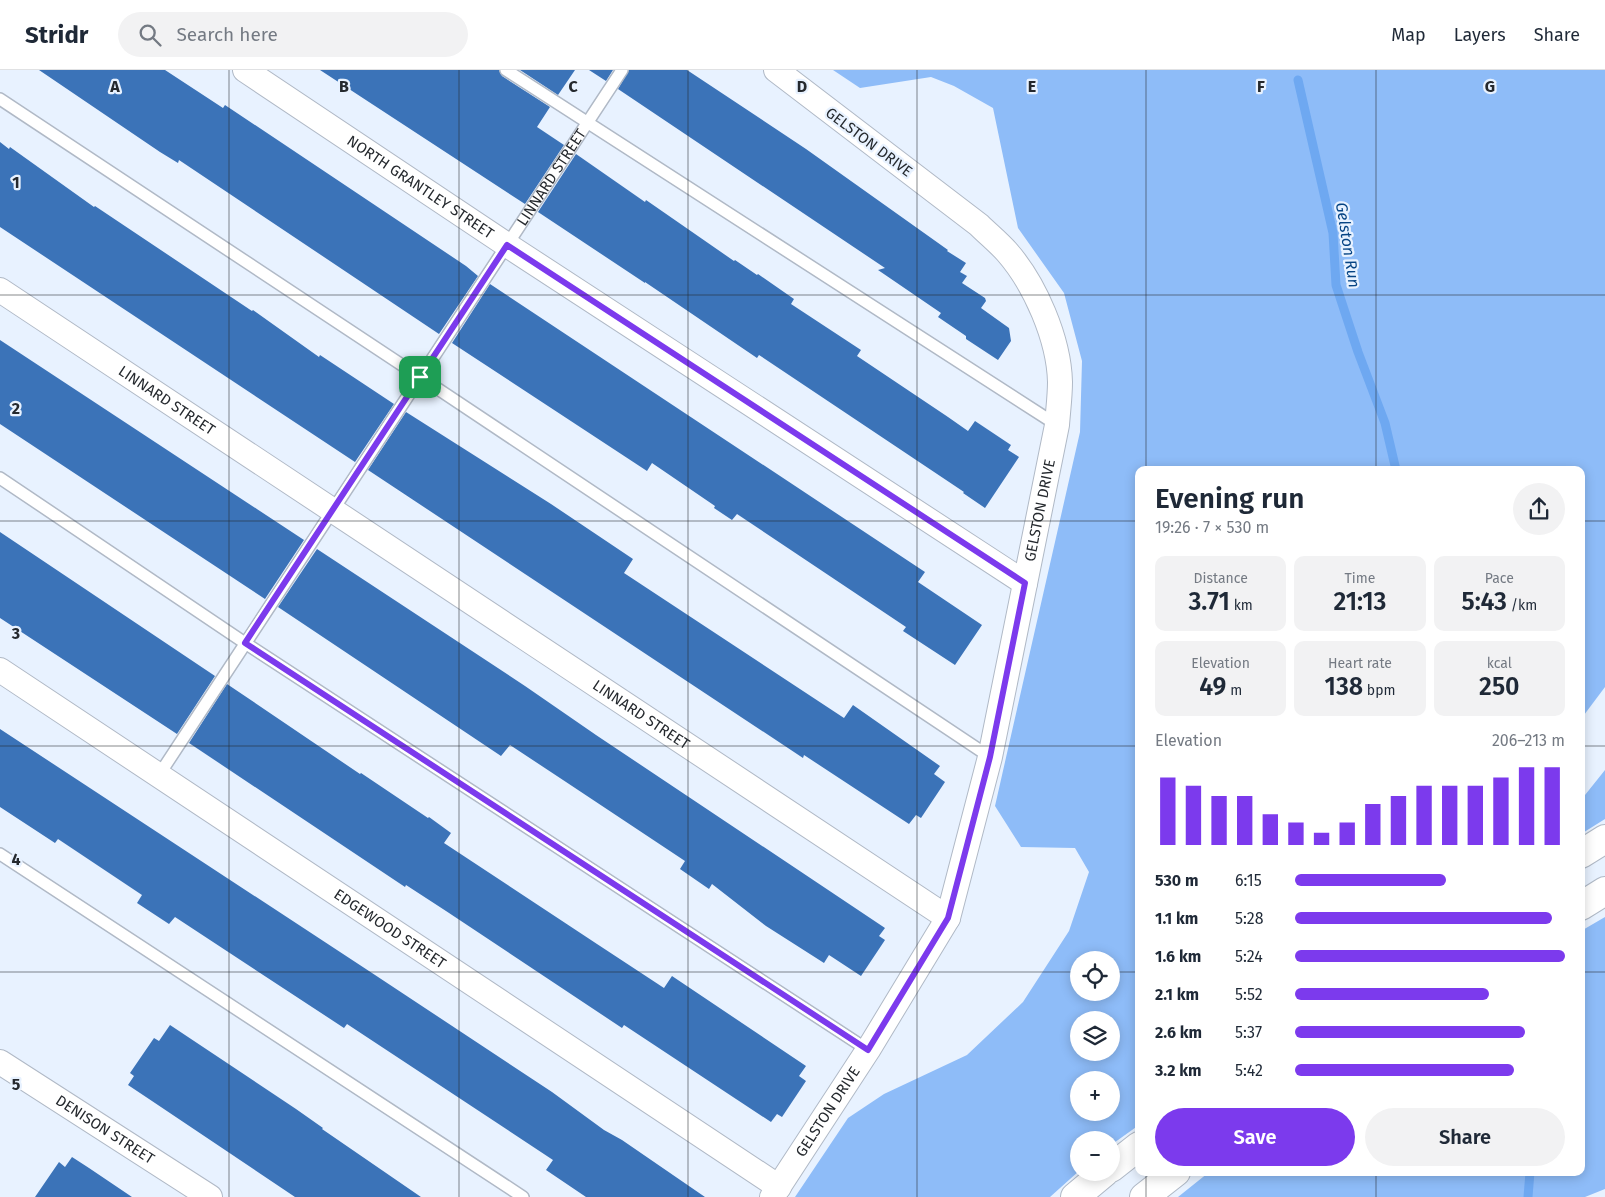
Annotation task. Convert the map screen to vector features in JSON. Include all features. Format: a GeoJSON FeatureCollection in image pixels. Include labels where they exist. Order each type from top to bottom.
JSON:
{"type":"FeatureCollection","features":[{"type":"Feature","properties":{"kind":"main road"},"geometry":{"type":"LineString","coordinates":[[1585,904],[1605,891]]}},
{"type":"Feature","properties":{"kind":"main road"},"geometry":{"type":"LineString","coordinates":[[1120,1161],[1135,1149]]}},
{"type":"Feature","properties":{"kind":"main road"},"geometry":{"type":"LineString","coordinates":[[1144,1197],[1171,1176]]}},
{"type":"Feature","properties":{"kind":"main road"},"geometry":{"type":"LineString","coordinates":[[1075,1197],[1094,1181]]}},
{"type":"Feature","properties":{"kind":"street","name":"NORTH GRANTLEY STREET"},"geometry":{"type":"LineString","coordinates":[[245,70],[507,245],[1025,583]]}},
{"type":"Feature","properties":{"kind":"street","name":"GELSTON DRIVE"},"geometry":{"type":"LineString","coordinates":[[776,70],[979,225],[1007,252],[1026,279],[1043,313],[1055,344],[1060,381],[1057,425],[990,757],[948,918],[868,1050],[776,1192]]}},
{"type":"Feature","properties":{"kind":"street","name":"LINNARD STREET"},"geometry":{"type":"LineString","coordinates":[[0,290],[948,918]]}},
{"type":"Feature","properties":{"kind":"street","name":"EDGEWOOD STREET"},"geometry":{"type":"LineString","coordinates":[[0,670],[159,775],[776,1192]]}},
{"type":"Feature","properties":{"kind":"street","name":"DENISON STREET"},"geometry":{"type":"LineString","coordinates":[[0,1062],[210,1197]]}},
{"type":"Feature","properties":{"kind":"lane"},"geometry":{"type":"LineString","coordinates":[[506,70],[1057,425]]}},
{"type":"Feature","properties":{"kind":"lane","name":"LINNARD STREET"},"geometry":{"type":"LineString","coordinates":[[159,775],[622,70]]}},
{"type":"Feature","properties":{"kind":"lane"},"geometry":{"type":"LineString","coordinates":[[0,100],[990,757]]}},
{"type":"Feature","properties":{"kind":"lane"},"geometry":{"type":"LineString","coordinates":[[0,478],[245,643],[868,1050]]}},
{"type":"Feature","properties":{"kind":"lane"},"geometry":{"type":"LineString","coordinates":[[0,854],[523,1197]]}},
{"type":"Feature","properties":{"kind":"shaded area"},"geometry":{"type":"Polygon","coordinates":[[[833,70],[1605,70],[1605,687],[1585,714],[1585,466],[1135,466],[1135,1128],[1120,1139],[1120,1131],[1070,1131],[1070,1179],[1050,1197],[795,1197],[848,1118],[884,1094],[967,1055],[1023,1002],[1069,931],[1089,872],[1075,848],[1021,847],[995,806],[1080,432],[1082,361],[1064,293],[1018,228],[993,108],[954,86],[931,77],[860,88],[833,70]]]}},
{"type":"Feature","properties":{"kind":"shaded area"},"geometry":{"type":"Polygon","coordinates":[[[1605,770],[1605,819],[1585,832],[1585,795],[1605,770]]]}},
{"type":"Feature","properties":{"kind":"shaded area"},"geometry":{"type":"Polygon","coordinates":[[[1605,917],[1605,1189],[1585,1197],[1178,1197],[1204,1176],[1585,1176],[1585,929],[1605,917]]]}},
{"type":"Feature","properties":{"kind":"building"},"geometry":{"type":"Polygon","coordinates":[[[39,70],[165,70],[223,108],[225,105],[466,266],[478,276],[439,334],[179,160],[178,163],[160,152],[39,70]]]}},
{"type":"Feature","properties":{"kind":"building"},"geometry":{"type":"Polygon","coordinates":[[[320,70],[499,70],[502,76],[550,107],[537,127],[564,145],[525,204],[320,70]]]}},
{"type":"Feature","properties":{"kind":"building"},"geometry":{"type":"Polygon","coordinates":[[[520,70],[575,70],[558,95],[520,70]]]}},
{"type":"Feature","properties":{"kind":"building"},"geometry":{"type":"Polygon","coordinates":[[[589,70],[613,70],[606,81],[589,70]]]}},
{"type":"Feature","properties":{"kind":"building"},"geometry":{"type":"Polygon","coordinates":[[[629,70],[687,70],[806,149],[966,263],[960,272],[967,276],[962,283],[985,298],[986,301],[981,308],[1009,328],[1011,341],[998,360],[966,339],[966,336],[938,317],[941,313],[878,270],[885,268],[618,89],[629,70]]]}},
{"type":"Feature","properties":{"kind":"building"},"geometry":{"type":"Polygon","coordinates":[[[0,142],[9,149],[10,147],[94,207],[253,310],[319,357],[320,355],[394,404],[355,462],[0,227],[0,142]]]}},
{"type":"Feature","properties":{"kind":"building"},"geometry":{"type":"Polygon","coordinates":[[[576,154],[645,202],[646,200],[734,261],[758,274],[794,299],[791,304],[861,350],[857,356],[968,431],[975,421],[1011,445],[1008,450],[1019,457],[985,508],[759,355],[757,358],[538,212],[576,154]]]}},
{"type":"Feature","properties":{"kind":"building"},"geometry":{"type":"Polygon","coordinates":[[[490,284],[925,572],[918,582],[982,625],[955,665],[903,631],[906,627],[737,514],[732,520],[714,508],[715,506],[652,463],[647,471],[452,343],[490,284]]]}},
{"type":"Feature","properties":{"kind":"building"},"geometry":{"type":"Polygon","coordinates":[[[0,340],[304,540],[265,599],[0,424],[0,340]]]}},
{"type":"Feature","properties":{"kind":"building"},"geometry":{"type":"Polygon","coordinates":[[[406,412],[551,504],[633,559],[624,573],[844,718],[853,705],[940,766],[934,774],[945,782],[921,818],[916,815],[909,824],[804,755],[803,758],[368,470],[406,412]]]}},
{"type":"Feature","properties":{"kind":"building"},"geometry":{"type":"Polygon","coordinates":[[[0,532],[215,676],[177,734],[0,618],[0,532]]]}},
{"type":"Feature","properties":{"kind":"building"},"geometry":{"type":"Polygon","coordinates":[[[317,549],[885,928],[879,936],[885,940],[861,976],[829,955],[824,963],[766,926],[712,884],[709,889],[680,869],[685,861],[510,745],[501,756],[278,607],[317,549]]]}},
{"type":"Feature","properties":{"kind":"building"},"geometry":{"type":"Polygon","coordinates":[[[227,684],[360,774],[429,817],[451,833],[444,843],[597,944],[664,988],[672,976],[806,1066],[799,1076],[806,1081],[782,1117],[777,1114],[771,1122],[624,1025],[622,1028],[406,885],[405,887],[189,743],[227,684]]]}},
{"type":"Feature","properties":{"kind":"building"},"geometry":{"type":"Polygon","coordinates":[[[0,729],[552,1092],[604,1130],[622,1140],[705,1197],[586,1197],[546,1170],[553,1160],[347,1024],[344,1028],[175,917],[169,924],[137,903],[142,895],[58,839],[55,843],[0,807],[0,729]]]}},
{"type":"Feature","properties":{"kind":"building"},"geometry":{"type":"Polygon","coordinates":[[[170,1025],[296,1109],[421,1197],[295,1197],[128,1085],[134,1076],[130,1073],[154,1038],[159,1041],[170,1025]]]}},
{"type":"Feature","properties":{"kind":"building"},"geometry":{"type":"Polygon","coordinates":[[[72,1157],[132,1197],[35,1197],[59,1162],[65,1167],[72,1157]]]}},
{"type":"Feature","properties":{"kind":"waterway","name":"Gelston Run"},"geometry":{"type":"LineString","coordinates":[[1298,80],[1333,233],[1336,285],[1358,352],[1385,423],[1395,466]]}},
{"type":"Feature","properties":{"kind":"waterway","name":"Gelston Run"},"geometry":{"type":"LineString","coordinates":[[1528,1197],[1530,1176]]}},
{"type":"Feature","properties":{"kind":"route"},"geometry":{"type":"LineString","coordinates":[[507,245],[1025,583],[990,757],[948,918],[868,1050],[245,643],[420,377],[507,245]]}}]}
